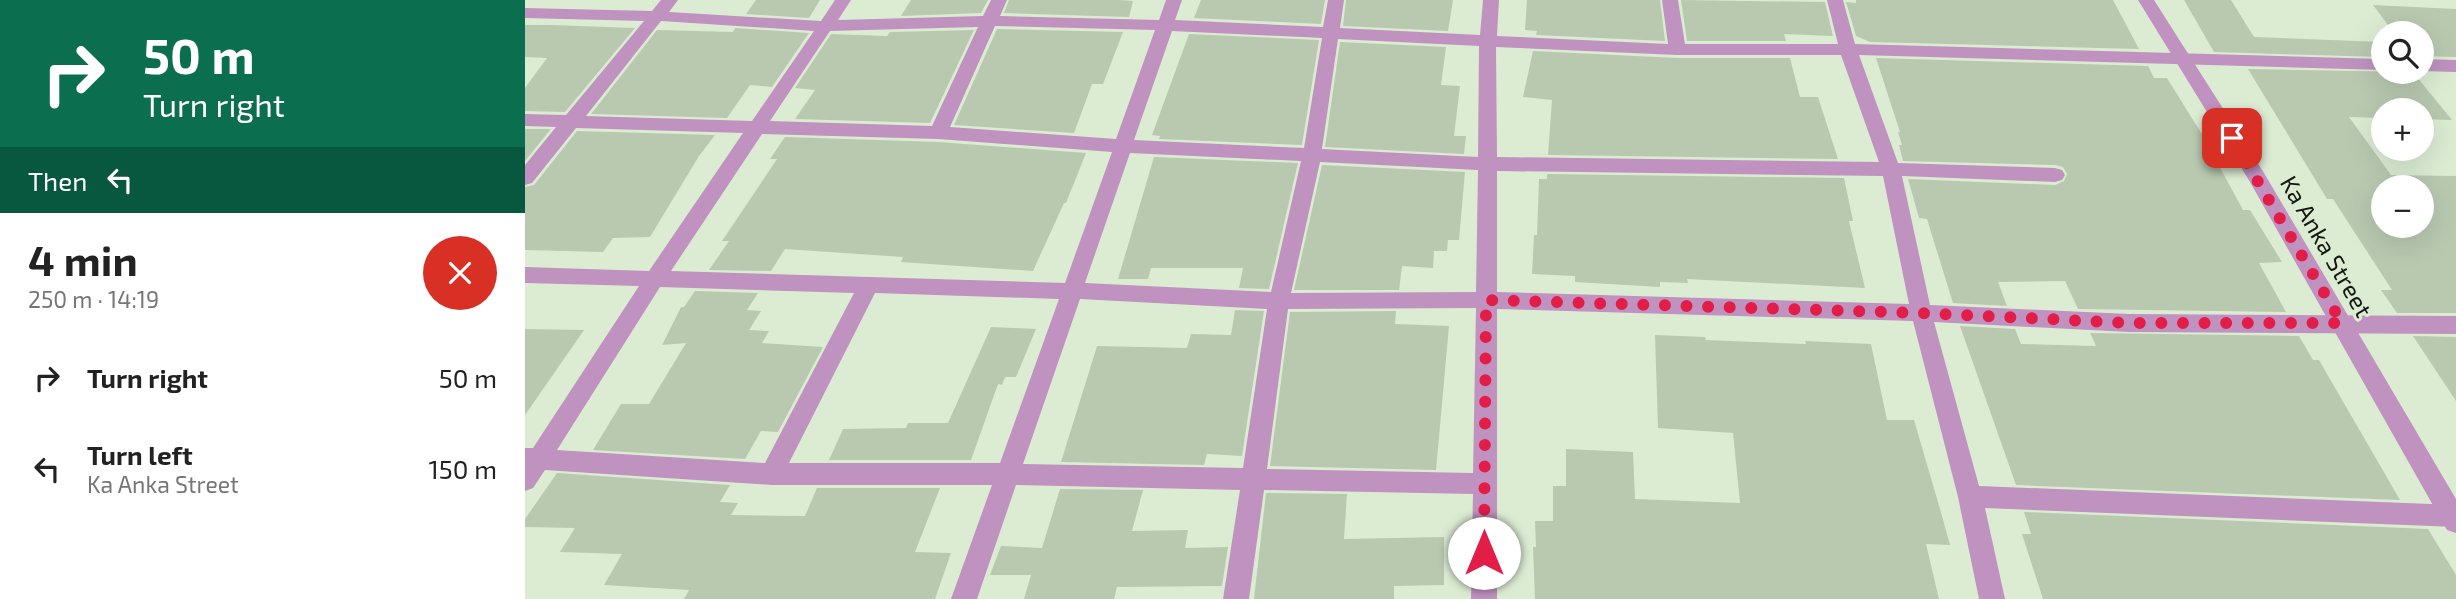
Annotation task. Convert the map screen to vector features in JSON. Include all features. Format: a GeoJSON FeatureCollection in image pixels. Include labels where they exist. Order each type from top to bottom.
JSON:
{"type":"FeatureCollection","features":[{"type":"Feature","properties":{"kind":"street"},"geometry":{"type":"LineString","coordinates":[[525,178],[670,0]]}},
{"type":"Feature","properties":{"kind":"street"},"geometry":{"type":"LineString","coordinates":[[525,480],[532,458],[843,0]]}},
{"type":"Feature","properties":{"kind":"street"},"geometry":{"type":"LineString","coordinates":[[938,133],[999,0]]}},
{"type":"Feature","properties":{"kind":"street"},"geometry":{"type":"LineString","coordinates":[[964,599],[1174,0]]}},
{"type":"Feature","properties":{"kind":"street"},"geometry":{"type":"LineString","coordinates":[[1236,599],[1279,301],[1312,156],[1336,0]]}},
{"type":"Feature","properties":{"kind":"street"},"geometry":{"type":"LineString","coordinates":[[1484,599],[1488,40],[1491,0]]}},
{"type":"Feature","properties":{"kind":"street"},"geometry":{"type":"LineString","coordinates":[[1670,0],[1677,50]]}},
{"type":"Feature","properties":{"kind":"street"},"geometry":{"type":"LineString","coordinates":[[1835,0],[1848,50],[1891,169],[1921,313],[1970,497],[1992,599]]}},
{"type":"Feature","properties":{"kind":"street","name":"Ka Anka Street"},"geometry":{"type":"LineString","coordinates":[[2146,0],[2257,178],[2454,518]]}},
{"type":"Feature","properties":{"kind":"street"},"geometry":{"type":"LineString","coordinates":[[525,13],[657,16],[825,26],[989,21],[1166,25],[1677,50],[1848,50],[2371,64]]}},
{"type":"Feature","properties":{"kind":"street"},"geometry":{"type":"LineString","coordinates":[[2434,65],[2456,66]]}},
{"type":"Feature","properties":{"kind":"street"},"geometry":{"type":"LineString","coordinates":[[525,120],[938,133],[1125,146],[1487,164],[1891,169],[2055,175]]}},
{"type":"Feature","properties":{"kind":"street"},"geometry":{"type":"LineString","coordinates":[[525,275],[1074,290],[1279,301],[1486,300],[1921,313],[2129,323],[2456,325]]}},
{"type":"Feature","properties":{"kind":"street"},"geometry":{"type":"LineString","coordinates":[[772,474],[869,284]]}},
{"type":"Feature","properties":{"kind":"street"},"geometry":{"type":"LineString","coordinates":[[532,458],[772,474],[1006,474],[1484,484]]}},
{"type":"Feature","properties":{"kind":"street"},"geometry":{"type":"LineString","coordinates":[[1970,497],[2454,518]]}},
{"type":"Feature","properties":{"kind":"building"},"geometry":{"type":"Polygon","coordinates":[[[756,0],[820,0],[809,18],[746,14],[756,0]]]}},
{"type":"Feature","properties":{"kind":"building"},"geometry":{"type":"Polygon","coordinates":[[[911,0],[988,0],[981,13],[901,16],[911,0]]]}},
{"type":"Feature","properties":{"kind":"building"},"geometry":{"type":"Polygon","coordinates":[[[1009,0],[1133,1],[1129,17],[1004,13],[1009,0]]]}},
{"type":"Feature","properties":{"kind":"building"},"geometry":{"type":"Polygon","coordinates":[[[1201,0],[1325,0],[1321,24],[1194,18],[1201,0]]]}},
{"type":"Feature","properties":{"kind":"building"},"geometry":{"type":"Polygon","coordinates":[[[1346,0],[1453,0],[1448,31],[1343,26],[1346,0]]]}},
{"type":"Feature","properties":{"kind":"building"},"geometry":{"type":"Polygon","coordinates":[[[1527,0],[1660,0],[1665,41],[1536,35],[1537,31],[1525,30],[1527,0]]]}},
{"type":"Feature","properties":{"kind":"building"},"geometry":{"type":"Polygon","coordinates":[[[1681,0],[1825,2],[1833,36],[1784,34],[1786,41],[1687,41],[1681,0]]]}},
{"type":"Feature","properties":{"kind":"building"},"geometry":{"type":"Polygon","coordinates":[[[1856,0],[2113,0],[2139,49],[1870,42],[1856,36],[1846,2],[1856,3],[1856,0]]]}},
{"type":"Feature","properties":{"kind":"building"},"geometry":{"type":"Polygon","coordinates":[[[2184,0],[2231,0],[2254,37],[2371,42],[2371,57],[2214,52],[2184,0]]]}},
{"type":"Feature","properties":{"kind":"building"},"geometry":{"type":"Polygon","coordinates":[[[2373,5],[2456,9],[2456,57],[2434,56],[2434,21],[2385,21],[2373,5]]]}},
{"type":"Feature","properties":{"kind":"building"},"geometry":{"type":"Polygon","coordinates":[[[525,25],[635,28],[565,112],[525,111],[525,88],[547,58],[525,57],[525,25]]]}},
{"type":"Feature","properties":{"kind":"building"},"geometry":{"type":"Polygon","coordinates":[[[735,28],[809,33],[772,87],[750,85],[727,118],[591,114],[657,30],[733,32],[735,28]]]}},
{"type":"Feature","properties":{"kind":"building"},"geometry":{"type":"Polygon","coordinates":[[[997,29],[1123,32],[1103,84],[1092,84],[1074,133],[954,125],[997,29]]]}},
{"type":"Feature","properties":{"kind":"building"},"geometry":{"type":"Polygon","coordinates":[[[974,30],[930,123],[795,119],[815,90],[795,88],[831,34],[887,36],[890,32],[974,30]]]}},
{"type":"Feature","properties":{"kind":"building"},"geometry":{"type":"Polygon","coordinates":[[[1189,34],[1319,40],[1302,145],[1159,139],[1160,136],[1152,135],[1189,34]]]}},
{"type":"Feature","properties":{"kind":"building"},"geometry":{"type":"Polygon","coordinates":[[[1340,42],[1446,47],[1441,85],[1460,86],[1454,136],[1466,136],[1464,154],[1325,147],[1340,42]]]}},
{"type":"Feature","properties":{"kind":"building"},"geometry":{"type":"Polygon","coordinates":[[[1533,51],[1677,58],[1790,58],[1800,97],[1818,97],[1838,159],[1548,155],[1552,100],[1523,97],[1533,51]]]}},
{"type":"Feature","properties":{"kind":"building"},"geometry":{"type":"Polygon","coordinates":[[[1876,58],[2148,66],[2154,78],[2167,78],[2203,136],[2243,210],[2250,210],[2282,262],[2259,263],[2286,312],[2078,309],[2065,281],[1998,282],[2007,306],[1953,303],[1927,219],[1919,218],[1908,179],[2055,185],[2064,181],[2067,174],[2063,167],[2055,165],[1903,161],[1899,145],[1902,145],[1900,132],[1876,58]]]}},
{"type":"Feature","properties":{"kind":"building"},"geometry":{"type":"Polygon","coordinates":[[[2248,69],[2371,71],[2371,84],[2423,84],[2452,120],[2434,119],[2434,98],[2371,98],[2371,118],[2349,117],[2371,147],[2371,161],[2381,161],[2391,175],[2371,175],[2371,238],[2434,238],[2434,176],[2456,176],[2456,313],[2397,313],[2381,290],[2392,290],[2333,199],[2327,199],[2248,69]]]}},
{"type":"Feature","properties":{"kind":"building"},"geometry":{"type":"Polygon","coordinates":[[[525,129],[551,129],[525,161],[525,129]]]}},
{"type":"Feature","properties":{"kind":"building"},"geometry":{"type":"Polygon","coordinates":[[[577,131],[715,135],[699,156],[650,237],[613,238],[603,252],[525,250],[525,187],[534,185],[577,131]]]}},
{"type":"Feature","properties":{"kind":"building"},"geometry":{"type":"Polygon","coordinates":[[[785,137],[938,142],[1086,153],[1066,203],[1033,271],[901,262],[903,257],[785,249],[771,271],[709,270],[729,241],[722,241],[777,159],[770,159],[785,137]]]}},
{"type":"Feature","properties":{"kind":"building"},"geometry":{"type":"Polygon","coordinates":[[[1154,157],[1298,163],[1269,289],[1239,288],[1243,268],[1151,268],[1148,279],[1118,279],[1154,157]]]}},
{"type":"Feature","properties":{"kind":"building"},"geometry":{"type":"Polygon","coordinates":[[[1322,165],[1465,172],[1459,240],[1448,240],[1447,251],[1434,251],[1433,268],[1402,266],[1399,290],[1294,290],[1322,165]]]}},
{"type":"Feature","properties":{"kind":"building"},"geometry":{"type":"Polygon","coordinates":[[[1547,174],[1844,178],[1853,221],[1849,221],[1865,288],[1687,279],[1688,283],[1660,282],[1660,287],[1575,282],[1575,276],[1532,274],[1534,235],[1537,235],[1539,179],[1547,179],[1547,174]]]}},
{"type":"Feature","properties":{"kind":"building"},"geometry":{"type":"Polygon","coordinates":[[[695,291],[758,293],[747,310],[761,311],[749,330],[769,331],[762,343],[823,347],[778,432],[761,431],[745,459],[593,450],[621,404],[649,404],[686,343],[662,345],[681,307],[684,307],[695,291]]]}},
{"type":"Feature","properties":{"kind":"building"},"geometry":{"type":"Polygon","coordinates":[[[1235,310],[1264,311],[1242,456],[1207,454],[1204,465],[1061,462],[1097,346],[1187,348],[1191,334],[1231,335],[1235,310]]]}},
{"type":"Feature","properties":{"kind":"building"},"geometry":{"type":"Polygon","coordinates":[[[1396,311],[1395,324],[1449,326],[1436,470],[1270,466],[1290,312],[1396,311]]]}},
{"type":"Feature","properties":{"kind":"building"},"geometry":{"type":"Polygon","coordinates":[[[1960,326],[2015,329],[2021,344],[2096,346],[2090,333],[2299,336],[2313,360],[2319,360],[2400,500],[2016,485],[1960,326]]]}},
{"type":"Feature","properties":{"kind":"building"},"geometry":{"type":"Polygon","coordinates":[[[991,327],[1036,329],[1016,377],[1005,377],[1002,385],[998,384],[971,460],[829,460],[843,429],[906,428],[908,423],[948,423],[991,327]]]}},
{"type":"Feature","properties":{"kind":"building"},"geometry":{"type":"Polygon","coordinates":[[[525,329],[584,330],[525,415],[525,329]]]}},
{"type":"Feature","properties":{"kind":"building"},"geometry":{"type":"Polygon","coordinates":[[[1655,335],[1705,337],[1706,340],[1871,344],[1887,420],[1914,420],[1950,545],[1926,544],[1939,599],[1535,599],[1535,521],[1553,521],[1553,486],[1566,486],[1566,449],[1633,452],[1635,499],[1740,503],[1733,433],[1658,428],[1655,335]]]}},
{"type":"Feature","properties":{"kind":"building"},"geometry":{"type":"Polygon","coordinates":[[[2413,336],[2456,337],[2456,401],[2413,336]]]}},
{"type":"Feature","properties":{"kind":"building"},"geometry":{"type":"Polygon","coordinates":[[[557,473],[730,485],[720,502],[738,503],[731,515],[805,516],[817,488],[940,488],[915,552],[951,553],[935,599],[684,599],[689,590],[604,585],[622,554],[560,552],[575,528],[525,527],[525,519],[557,473]]]}},
{"type":"Feature","properties":{"kind":"building"},"geometry":{"type":"Polygon","coordinates":[[[1060,489],[1143,490],[1132,531],[1188,530],[1185,548],[1228,547],[1222,586],[1117,587],[1114,599],[1024,599],[1031,575],[990,575],[1001,546],[1042,548],[1060,489]]]}},
{"type":"Feature","properties":{"kind":"building"},"geometry":{"type":"Polygon","coordinates":[[[1266,493],[1347,494],[1344,539],[1444,537],[1444,585],[1394,586],[1394,599],[1254,599],[1266,493]]]}},
{"type":"Feature","properties":{"kind":"building"},"geometry":{"type":"Polygon","coordinates":[[[2024,512],[2428,529],[2456,575],[2456,599],[2043,599],[2022,534],[2031,534],[2024,512]]]}},
{"type":"Feature","properties":{"kind":"route"},"geometry":{"type":"LineString","coordinates":[[1484,553],[1486,300],[1921,313],[2129,323],[2342,323],[2232,138]]}}]}
